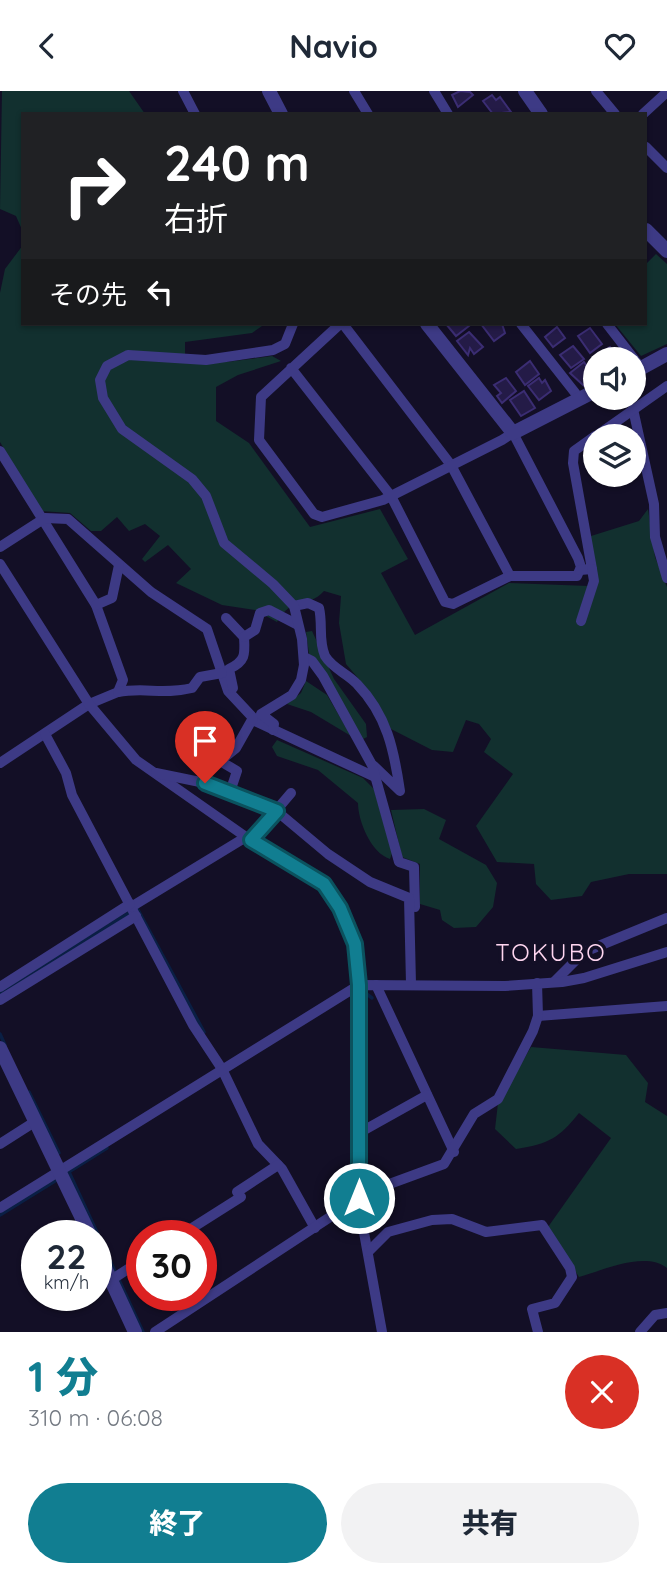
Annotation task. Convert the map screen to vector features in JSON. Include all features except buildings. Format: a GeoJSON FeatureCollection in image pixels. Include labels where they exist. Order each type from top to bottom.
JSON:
{"type":"FeatureCollection","features":[{"type":"Feature","properties":{"kind":"street"},"geometry":{"type":"LineString","coordinates":[[183,91],[194,112]]}},
{"type":"Feature","properties":{"kind":"street"},"geometry":{"type":"LineString","coordinates":[[354,91],[367,112]]}},
{"type":"Feature","properties":{"kind":"street"},"geometry":{"type":"LineString","coordinates":[[434,91],[447,112]]}},
{"type":"Feature","properties":{"kind":"street"},"geometry":{"type":"LineString","coordinates":[[525,91],[540,112]]}},
{"type":"Feature","properties":{"kind":"street"},"geometry":{"type":"LineString","coordinates":[[596,91],[613,112]]}},
{"type":"Feature","properties":{"kind":"street"},"geometry":{"type":"LineString","coordinates":[[272,92],[280,112]]}},
{"type":"Feature","properties":{"kind":"street"},"geometry":{"type":"LineString","coordinates":[[645,112],[667,92]]}},
{"type":"Feature","properties":{"kind":"street"},"geometry":{"type":"LineString","coordinates":[[647,148],[667,167]]}},
{"type":"Feature","properties":{"kind":"street"},"geometry":{"type":"LineString","coordinates":[[647,231],[667,251]]}},
{"type":"Feature","properties":{"kind":"street"},"geometry":{"type":"LineString","coordinates":[[273,730],[274,724],[261,714],[298,688],[304,657],[294,606],[273,584],[224,543],[200,487],[122,429],[103,398],[100,380],[107,366],[128,355],[206,361],[273,350],[285,344],[292,326]]}},
{"type":"Feature","properties":{"kind":"street"},"geometry":{"type":"LineString","coordinates":[[339,326],[261,397],[259,440],[314,514],[323,517],[391,496],[583,397]]}},
{"type":"Feature","properties":{"kind":"street"},"geometry":{"type":"LineString","coordinates":[[343,326],[451,465],[510,576]]}},
{"type":"Feature","properties":{"kind":"street"},"geometry":{"type":"LineString","coordinates":[[429,326],[513,433],[578,558],[594,581],[581,621]]}},
{"type":"Feature","properties":{"kind":"street"},"geometry":{"type":"LineString","coordinates":[[524,326],[580,399]]}},
{"type":"Feature","properties":{"kind":"street"},"geometry":{"type":"LineString","coordinates":[[608,326],[622,347]]}},
{"type":"Feature","properties":{"kind":"street"},"geometry":{"type":"LineString","coordinates":[[646,365],[667,354]]}},
{"type":"Feature","properties":{"kind":"street"},"geometry":{"type":"LineString","coordinates":[[291,367],[391,496],[445,602],[453,604],[510,576],[573,578],[586,570]]}},
{"type":"Feature","properties":{"kind":"street"},"geometry":{"type":"LineString","coordinates":[[646,401],[667,386]]}},
{"type":"Feature","properties":{"kind":"street"},"geometry":{"type":"LineString","coordinates":[[612,424],[633,410]]}},
{"type":"Feature","properties":{"kind":"street"},"geometry":{"type":"LineString","coordinates":[[634,410],[654,504],[655,537],[667,578]]}},
{"type":"Feature","properties":{"kind":"street"},"geometry":{"type":"LineString","coordinates":[[583,445],[574,451],[573,463],[586,570]]}},
{"type":"Feature","properties":{"kind":"street"},"geometry":{"type":"LineString","coordinates":[[0,451],[41,521],[96,605],[122,680],[118,692]]}},
{"type":"Feature","properties":{"kind":"street"},"geometry":{"type":"LineString","coordinates":[[0,547],[41,521],[58,516],[68,519],[151,592],[207,629],[228,691],[253,718],[375,777]]}},
{"type":"Feature","properties":{"kind":"street"},"geometry":{"type":"LineString","coordinates":[[0,564],[89,705],[111,733],[150,771],[249,839],[324,884],[340,908],[355,944],[359,985],[359,1202],[382,1332]]}},
{"type":"Feature","properties":{"kind":"street"},"geometry":{"type":"LineString","coordinates":[[96,605],[112,598],[118,565]]}},
{"type":"Feature","properties":{"kind":"street"},"geometry":{"type":"LineString","coordinates":[[294,606],[308,603],[319,608],[322,648],[327,658],[360,687],[382,716],[394,749],[400,791],[372,765]]}},
{"type":"Feature","properties":{"kind":"street"},"geometry":{"type":"LineString","coordinates":[[244,637],[255,630],[260,613],[269,610],[298,625]]}},
{"type":"Feature","properties":{"kind":"street"},"geometry":{"type":"LineString","coordinates":[[226,618],[244,637],[245,657],[241,664],[229,669],[236,701]]}},
{"type":"Feature","properties":{"kind":"street"},"geometry":{"type":"LineString","coordinates":[[304,657],[312,661],[323,677],[372,765],[399,862],[414,866],[414,984]]}},
{"type":"Feature","properties":{"kind":"street"},"geometry":{"type":"LineString","coordinates":[[0,763],[89,705],[118,692],[146,690],[167,694],[192,688],[200,677],[222,673]]}},
{"type":"Feature","properties":{"kind":"street"},"geometry":{"type":"LineString","coordinates":[[230,792],[237,771],[220,761],[236,748],[253,718]]}},
{"type":"Feature","properties":{"kind":"street"},"geometry":{"type":"LineString","coordinates":[[45,734],[66,773],[72,795],[193,1025],[222,1069],[258,1144],[278,1165],[315,1228]]}},
{"type":"Feature","properties":{"kind":"street"},"geometry":{"type":"LineString","coordinates":[[150,771],[230,792],[277,811],[328,854],[370,882],[409,898],[414,984]]}},
{"type":"Feature","properties":{"kind":"street"},"geometry":{"type":"LineString","coordinates":[[0,987],[249,839],[291,793]]}},
{"type":"Feature","properties":{"kind":"street"},"geometry":{"type":"LineString","coordinates":[[0,1000],[133,910]]}},
{"type":"Feature","properties":{"kind":"street"},"geometry":{"type":"LineString","coordinates":[[554,982],[584,951],[667,918]]}},
{"type":"Feature","properties":{"kind":"street"},"geometry":{"type":"LineString","coordinates":[[0,1208],[359,985],[505,986],[554,982],[584,978],[667,952]]}},
{"type":"Feature","properties":{"kind":"street"},"geometry":{"type":"LineString","coordinates":[[155,1332],[384,1186],[444,1164],[454,1152],[474,1114],[498,1099],[538,1016],[537,983]]}},
{"type":"Feature","properties":{"kind":"street"},"geometry":{"type":"LineString","coordinates":[[376,985],[454,1152]]}},
{"type":"Feature","properties":{"kind":"street"},"geometry":{"type":"LineString","coordinates":[[538,1016],[667,1006]]}},
{"type":"Feature","properties":{"kind":"street"},"geometry":{"type":"LineString","coordinates":[[0,1048],[83,1220]]}},
{"type":"Feature","properties":{"kind":"street"},"geometry":{"type":"LineString","coordinates":[[359,1133],[427,1095]]}},
{"type":"Feature","properties":{"kind":"street"},"geometry":{"type":"LineString","coordinates":[[0,1144],[36,1121]]}},
{"type":"Feature","properties":{"kind":"street"},"geometry":{"type":"LineString","coordinates":[[205,1220],[241,1197],[237,1192],[278,1165]]}},
{"type":"Feature","properties":{"kind":"street"},"geometry":{"type":"LineString","coordinates":[[368,1252],[388,1232],[432,1220],[452,1219],[486,1232],[542,1225],[570,1268],[572,1277],[555,1303],[532,1309],[538,1332]]}},
{"type":"Feature","properties":{"kind":"street"},"geometry":{"type":"LineString","coordinates":[[115,1277],[126,1270]]}},
{"type":"Feature","properties":{"kind":"street"},"geometry":{"type":"LineString","coordinates":[[112,1272],[135,1332]]}},
{"type":"Feature","properties":{"kind":"street"},"geometry":{"type":"LineString","coordinates":[[640,1332],[654,1315],[667,1313]]}},
{"type":"Feature","properties":{"kind":"green space"},"geometry":{"type":"Polygon","coordinates":[[[2,91],[129,91],[144,112],[21,112],[21,227],[16,216],[0,209],[2,91]]]}},
{"type":"Feature","properties":{"kind":"green space"},"geometry":{"type":"Polygon","coordinates":[[[21,248],[21,326],[262,326],[252,333],[185,342],[185,361],[227,362],[272,356],[281,361],[238,375],[216,387],[216,421],[249,443],[310,527],[380,509],[408,559],[381,573],[415,635],[509,583],[589,586],[591,536],[639,521],[648,509],[655,557],[667,587],[667,874],[629,874],[591,882],[582,896],[551,900],[536,884],[534,864],[497,862],[476,826],[513,774],[484,752],[491,739],[479,724],[466,720],[453,752],[432,750],[391,729],[370,692],[346,664],[339,623],[341,596],[324,591],[312,600],[288,609],[277,622],[255,610],[222,605],[176,583],[191,569],[168,545],[145,562],[142,559],[160,536],[145,524],[129,531],[117,517],[101,531],[91,531],[70,513],[41,511],[0,442],[0,293],[5,269],[21,248]]]}},
{"type":"Feature","properties":{"kind":"green space"},"geometry":{"type":"Polygon","coordinates":[[[656,254],[667,264],[667,344],[646,354],[646,347],[634,347],[617,326],[647,326],[647,263],[656,254]]]}},
{"type":"Feature","properties":{"kind":"green space"},"geometry":{"type":"Polygon","coordinates":[[[312,631],[334,679],[366,724],[367,737],[363,739],[309,654],[306,632],[312,631]]]}},
{"type":"Feature","properties":{"kind":"green space"},"geometry":{"type":"Polygon","coordinates":[[[306,681],[327,695],[351,736],[311,712],[287,704],[301,693],[306,681]]]}},
{"type":"Feature","properties":{"kind":"green space"},"geometry":{"type":"Polygon","coordinates":[[[277,740],[363,778],[374,789],[392,853],[390,859],[377,850],[367,835],[360,819],[358,803],[318,770],[277,756],[272,747],[277,740]]]}},
{"type":"Feature","properties":{"kind":"green space"},"geometry":{"type":"Polygon","coordinates":[[[424,809],[446,820],[439,839],[486,865],[497,883],[493,907],[476,927],[454,928],[442,920],[440,910],[420,904],[420,864],[402,857],[391,810],[424,809]]]}},
{"type":"Feature","properties":{"kind":"green space"},"geometry":{"type":"Polygon","coordinates":[[[531,1047],[626,1055],[648,1083],[645,1102],[667,1116],[667,1268],[647,1261],[624,1263],[579,1277],[548,1227],[611,1138],[579,1113],[552,1139],[527,1147],[516,1149],[495,1129],[498,1103],[531,1047]]]}},
{"type":"Feature","properties":{"kind":"waterway"},"geometry":{"type":"LineString","coordinates":[[137,908],[204,1032]]}},
{"type":"Feature","properties":{"kind":"waterway"},"geometry":{"type":"LineString","coordinates":[[0,993],[132,911]]}},
{"type":"Feature","properties":{"kind":"waterway"},"geometry":{"type":"LineString","coordinates":[[364,992],[372,998]]}},
{"type":"Feature","properties":{"kind":"waterway"},"geometry":{"type":"LineString","coordinates":[[0,1034],[5,1045]]}},
{"type":"Feature","properties":{"kind":"waterway"},"geometry":{"type":"LineString","coordinates":[[29,1092],[59,1153]]}},
{"type":"Feature","properties":{"kind":"waterway"},"geometry":{"type":"LineString","coordinates":[[67,1173],[107,1148]]}},
{"type":"Feature","properties":{"kind":"waterway"},"geometry":{"type":"LineString","coordinates":[[69,1172],[143,1332]]}},
{"type":"Feature","properties":{"kind":"waterway"},"geometry":{"type":"LineString","coordinates":[[0,1215],[55,1181]]}},
{"type":"Feature","properties":{"kind":"district","name":"TOKUBO"},"geometry":{"type":"Point","coordinates":[551,953]}},
{"type":"Feature","properties":{"kind":"route"},"geometry":{"type":"LineString","coordinates":[[205,783],[277,811],[251,840],[324,884],[340,908],[355,944],[359,985],[359,1198]]}}]}
